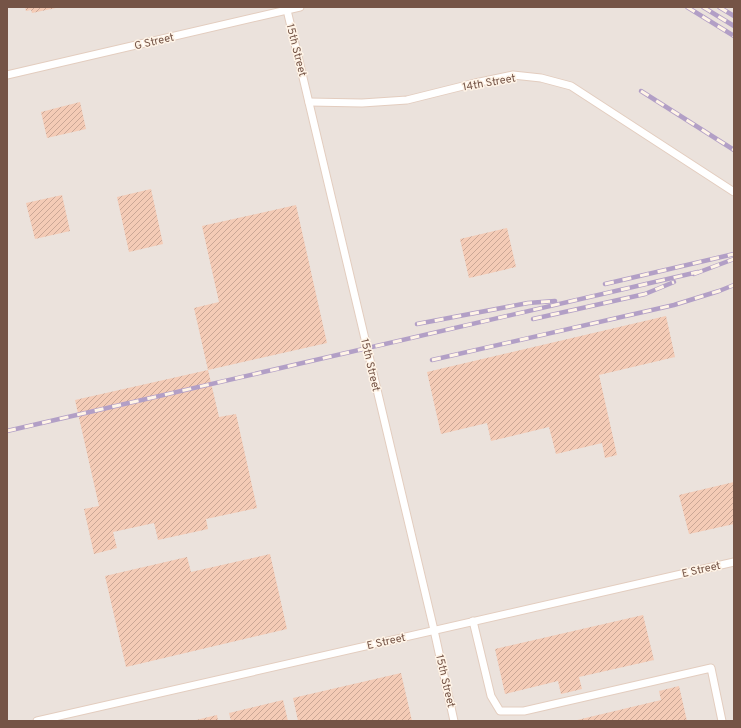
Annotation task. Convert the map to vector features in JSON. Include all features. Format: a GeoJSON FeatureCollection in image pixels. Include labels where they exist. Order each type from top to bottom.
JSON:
{"type":"FeatureCollection","features":[{"type":"Feature","properties":{"kind":"lane","name":"G Street"},"geometry":{"type":"LineString","coordinates":[[7,75],[300,7]]}},
{"type":"Feature","properties":{"kind":"lane","name":"15th Street"},"geometry":{"type":"LineString","coordinates":[[287,10],[434,630],[454,721]]}},
{"type":"Feature","properties":{"kind":"lane","name":"14th Street"},"geometry":{"type":"LineString","coordinates":[[309,102],[362,103],[408,100],[474,83],[513,75],[541,78],[571,86],[734,192]]}},
{"type":"Feature","properties":{"kind":"lane","name":"E Street"},"geometry":{"type":"LineString","coordinates":[[37,721],[734,562]]}},
{"type":"Feature","properties":{"kind":"lane"},"geometry":{"type":"LineString","coordinates":[[473,621],[491,696],[500,711],[524,711],[711,668],[722,721]]}},
{"type":"Feature","properties":{"kind":"shaded area"},"geometry":{"type":"Polygon","coordinates":[[[7,7],[734,7],[734,721],[7,721],[7,7]]]}},
{"type":"Feature","properties":{"kind":"building"},"geometry":{"type":"Polygon","coordinates":[[[25,7],[56,8],[32,13],[31,10],[26,11],[25,7]]]}},
{"type":"Feature","properties":{"kind":"building"},"geometry":{"type":"Polygon","coordinates":[[[80,102],[86,129],[47,138],[41,112],[80,102]]]}},
{"type":"Feature","properties":{"kind":"building"},"geometry":{"type":"Polygon","coordinates":[[[151,189],[163,244],[129,252],[117,197],[151,189]]]}},
{"type":"Feature","properties":{"kind":"building"},"geometry":{"type":"Polygon","coordinates":[[[62,195],[70,231],[35,239],[26,203],[62,195]]]}},
{"type":"Feature","properties":{"kind":"building"},"geometry":{"type":"Polygon","coordinates":[[[296,205],[327,343],[208,370],[194,308],[219,302],[202,226],[296,205]]]}},
{"type":"Feature","properties":{"kind":"building"},"geometry":{"type":"Polygon","coordinates":[[[507,228],[516,267],[469,278],[460,239],[507,228]]]}},
{"type":"Feature","properties":{"kind":"building"},"geometry":{"type":"Polygon","coordinates":[[[666,316],[675,357],[599,375],[617,455],[605,458],[602,443],[556,454],[549,427],[491,441],[487,423],[441,434],[427,372],[666,316]]]}},
{"type":"Feature","properties":{"kind":"building"},"geometry":{"type":"Polygon","coordinates":[[[208,370],[219,417],[236,414],[257,508],[206,519],[208,529],[158,540],[154,523],[113,532],[117,548],[94,554],[84,509],[99,506],[75,400],[208,370]]]}},
{"type":"Feature","properties":{"kind":"building"},"geometry":{"type":"Polygon","coordinates":[[[734,482],[734,524],[689,534],[679,495],[734,482]]]}},
{"type":"Feature","properties":{"kind":"building"},"geometry":{"type":"Polygon","coordinates":[[[270,554],[287,629],[126,667],[105,576],[187,557],[191,572],[270,554]]]}},
{"type":"Feature","properties":{"kind":"building"},"geometry":{"type":"Polygon","coordinates":[[[643,615],[654,660],[579,677],[582,689],[561,694],[558,681],[505,694],[495,649],[643,615]]]}},
{"type":"Feature","properties":{"kind":"building"},"geometry":{"type":"Polygon","coordinates":[[[401,673],[412,721],[298,721],[293,698],[401,673]]]}},
{"type":"Feature","properties":{"kind":"building"},"geometry":{"type":"Polygon","coordinates":[[[679,686],[687,721],[573,721],[661,700],[659,691],[679,686]]]}},
{"type":"Feature","properties":{"kind":"building"},"geometry":{"type":"Polygon","coordinates":[[[283,700],[288,721],[231,721],[229,713],[283,700]]]}},
{"type":"Feature","properties":{"kind":"building"},"geometry":{"type":"Polygon","coordinates":[[[217,715],[218,721],[196,721],[196,720],[217,715]]]}},
{"type":"Feature","properties":{"kind":"railway"},"geometry":{"type":"LineString","coordinates":[[687,7],[734,36]]}},
{"type":"Feature","properties":{"kind":"railway"},"geometry":{"type":"LineString","coordinates":[[703,7],[734,26]]}},
{"type":"Feature","properties":{"kind":"railway"},"geometry":{"type":"LineString","coordinates":[[719,7],[734,16]]}},
{"type":"Feature","properties":{"kind":"railway"},"geometry":{"type":"LineString","coordinates":[[641,91],[734,150]]}},
{"type":"Feature","properties":{"kind":"railway"},"geometry":{"type":"LineString","coordinates":[[605,284],[734,254]]}},
{"type":"Feature","properties":{"kind":"railway"},"geometry":{"type":"LineString","coordinates":[[694,274],[734,259]]}},
{"type":"Feature","properties":{"kind":"railway"},"geometry":{"type":"LineString","coordinates":[[7,431],[698,272]]}},
{"type":"Feature","properties":{"kind":"railway"},"geometry":{"type":"LineString","coordinates":[[533,319],[645,294],[674,282]]}},
{"type":"Feature","properties":{"kind":"railway"},"geometry":{"type":"LineString","coordinates":[[432,360],[674,305],[734,285]]}},
{"type":"Feature","properties":{"kind":"railway"},"geometry":{"type":"LineString","coordinates":[[417,324],[528,303],[555,301]]}}]}
